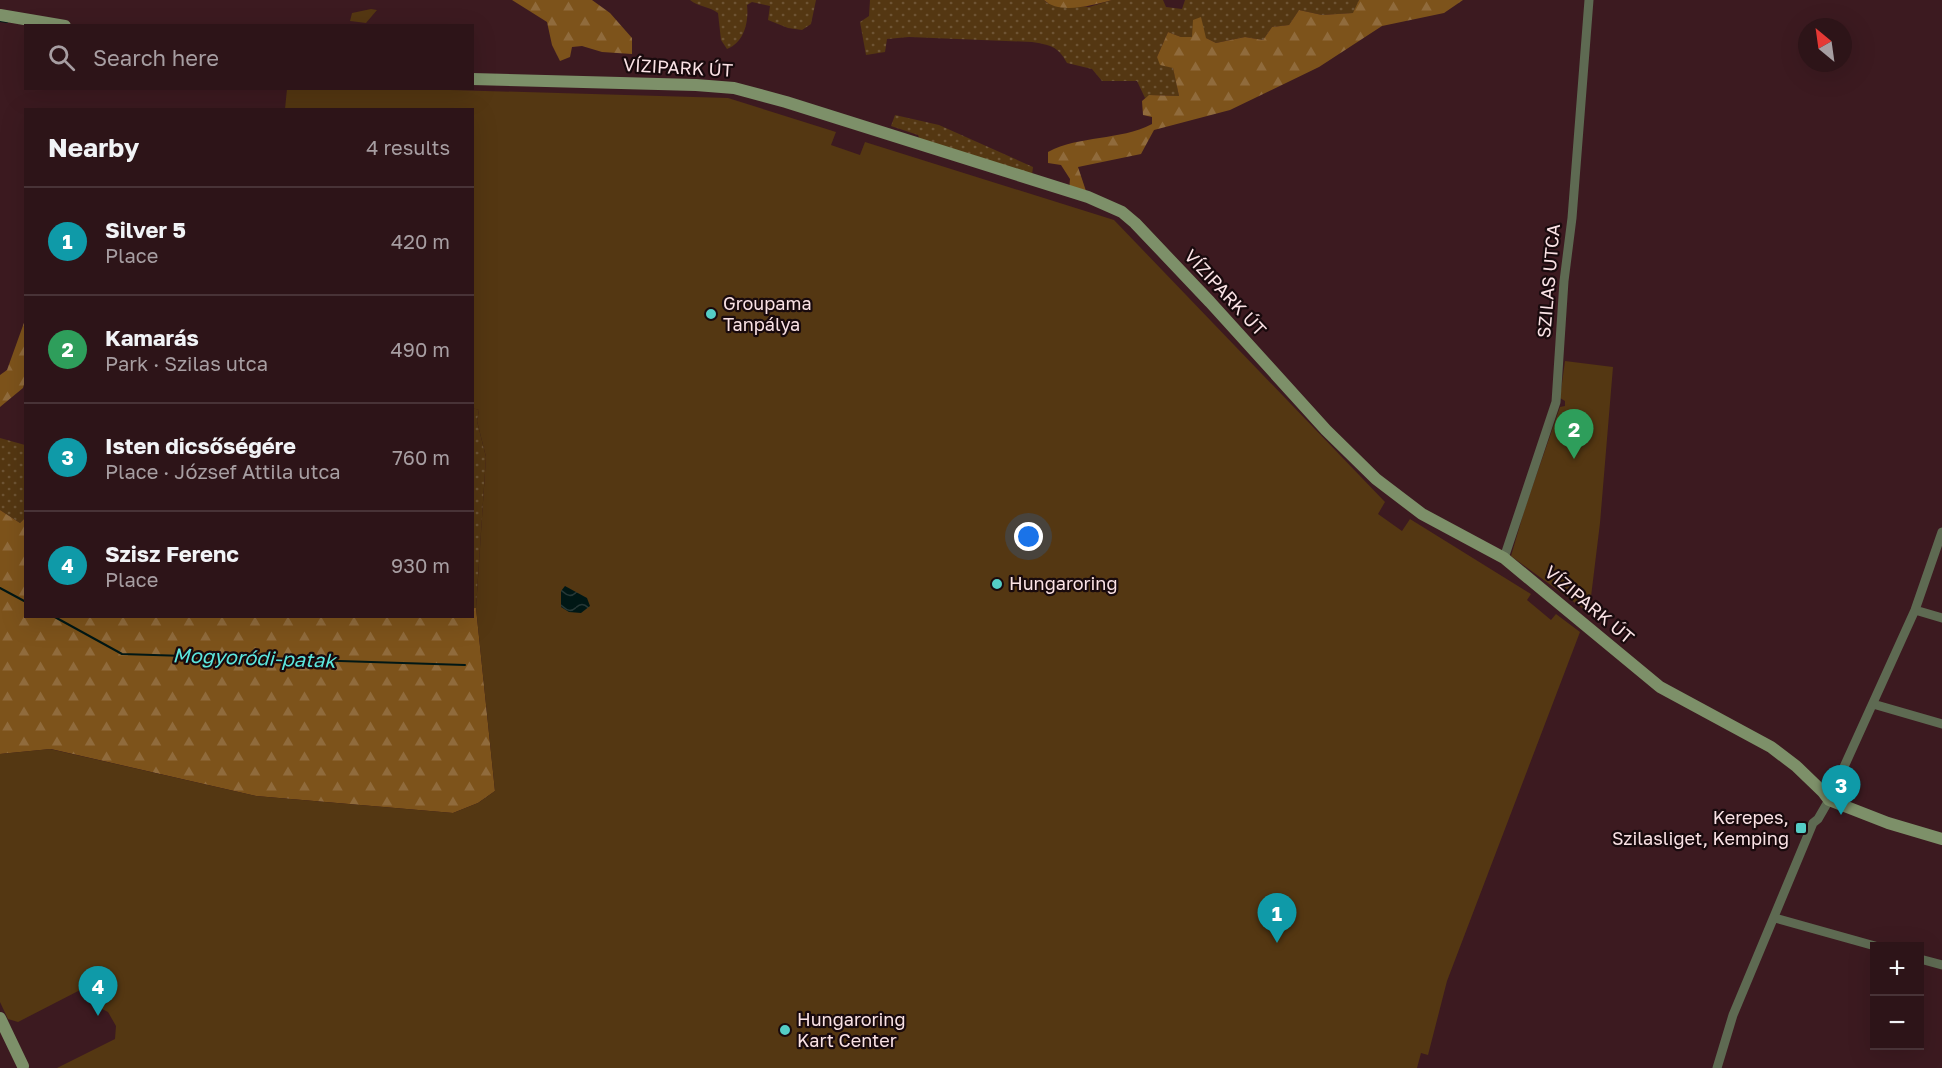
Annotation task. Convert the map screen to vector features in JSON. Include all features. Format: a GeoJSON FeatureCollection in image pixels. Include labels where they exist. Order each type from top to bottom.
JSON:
{"type":"FeatureCollection","features":[{"type":"Feature","properties":{"kind":"street","name":"SZILAS UTCA"},"geometry":{"type":"LineString","coordinates":[[1504,558],[1556,402],[1564,281],[1572,218],[1589,0]]}},
{"type":"Feature","properties":{"kind":"street"},"geometry":{"type":"LineString","coordinates":[[0,15],[53,24]]}},
{"type":"Feature","properties":{"kind":"street","name":"VÍZIPARK ÚT"},"geometry":{"type":"LineString","coordinates":[[474,79],[734,88],[786,102],[1107,204],[1122,212],[1135,223],[1326,430],[1376,479],[1422,514],[1504,558],[1660,687],[1771,747],[1796,766],[1829,800]]}},
{"type":"Feature","properties":{"kind":"street"},"geometry":{"type":"LineString","coordinates":[[1718,1068],[1733,1015],[1813,824],[1829,800],[1916,610],[1942,532]]}},
{"type":"Feature","properties":{"kind":"street"},"geometry":{"type":"LineString","coordinates":[[1916,610],[1942,618]]}},
{"type":"Feature","properties":{"kind":"street"},"geometry":{"type":"LineString","coordinates":[[1873,704],[1942,724]]}},
{"type":"Feature","properties":{"kind":"street"},"geometry":{"type":"LineString","coordinates":[[1829,800],[1888,823],[1942,839]]}},
{"type":"Feature","properties":{"kind":"street"},"geometry":{"type":"LineString","coordinates":[[1775,918],[1870,945]]}},
{"type":"Feature","properties":{"kind":"street"},"geometry":{"type":"LineString","coordinates":[[1924,960],[1942,965]]}},
{"type":"Feature","properties":{"kind":"street"},"geometry":{"type":"LineString","coordinates":[[0,1018],[22,1067]]}},
{"type":"Feature","properties":{"kind":"shaded area"},"geometry":{"type":"Polygon","coordinates":[[[690,0],[816,0],[811,24],[802,30],[788,28],[768,20],[770,6],[752,2],[747,5],[746,25],[741,37],[738,42],[727,49],[721,40],[718,13],[690,0]]]}},
{"type":"Feature","properties":{"kind":"shaded area"},"geometry":{"type":"Polygon","coordinates":[[[870,0],[1044,0],[1047,3],[1089,7],[1112,0],[1163,0],[1166,7],[1182,9],[1185,0],[1359,0],[1354,13],[1322,15],[1299,10],[1289,25],[1272,27],[1263,40],[1245,37],[1216,43],[1206,38],[1181,37],[1168,32],[1157,57],[1173,67],[1179,96],[1150,95],[1145,98],[1137,81],[1102,81],[1092,69],[1067,63],[1053,47],[1032,42],[909,37],[887,39],[885,52],[866,55],[860,22],[869,16],[870,0]]]}},
{"type":"Feature","properties":{"kind":"shaded area"},"geometry":{"type":"Polygon","coordinates":[[[377,10],[366,23],[350,21],[352,13],[377,10]]]}},
{"type":"Feature","properties":{"kind":"shaded area","name":"Hungaroring"},"geometry":{"type":"Polygon","coordinates":[[[287,90],[452,90],[728,98],[836,132],[831,145],[860,155],[865,142],[1114,220],[1385,502],[1378,514],[1402,531],[1410,519],[1531,594],[1527,600],[1551,620],[1556,614],[1580,632],[1447,981],[1428,1055],[1421,1053],[1417,1068],[57,1068],[115,1039],[116,1026],[108,1012],[96,1006],[86,987],[18,1022],[8,1019],[0,1002],[0,754],[50,749],[256,796],[453,813],[478,803],[495,791],[476,608],[486,457],[477,421],[479,410],[474,409],[474,108],[285,108],[287,90]]]}},
{"type":"Feature","properties":{"kind":"shaded area"},"geometry":{"type":"Polygon","coordinates":[[[895,115],[939,125],[1033,167],[1032,175],[921,142],[918,135],[891,126],[895,115]]]}},
{"type":"Feature","properties":{"kind":"shaded area"},"geometry":{"type":"Polygon","coordinates":[[[1565,361],[1613,367],[1600,523],[1589,613],[1511,556],[1560,407],[1565,406],[1565,401],[1560,398],[1565,361]]]}},
{"type":"Feature","properties":{"kind":"shaded area"},"geometry":{"type":"Polygon","coordinates":[[[474,408],[479,410],[477,421],[486,457],[476,608],[474,608],[474,408]]]}},
{"type":"Feature","properties":{"kind":"shaded area"},"geometry":{"type":"Polygon","coordinates":[[[0,438],[24,445],[24,519],[20,523],[0,510],[0,438]]]}},
{"type":"Feature","properties":{"kind":"green space"},"geometry":{"type":"Polygon","coordinates":[[[512,0],[592,0],[610,13],[632,38],[632,54],[602,52],[582,46],[572,47],[570,57],[560,61],[552,45],[547,22],[512,0]]]}},
{"type":"Feature","properties":{"kind":"green space"},"geometry":{"type":"Polygon","coordinates":[[[1044,0],[1112,0],[1067,8],[1050,5],[1044,0]]]}},
{"type":"Feature","properties":{"kind":"green space"},"geometry":{"type":"Polygon","coordinates":[[[1359,0],[1463,0],[1444,13],[1382,26],[1319,67],[1230,110],[1154,130],[1141,154],[1078,167],[1088,197],[1069,191],[1070,179],[1061,165],[1048,163],[1048,152],[1060,147],[1126,133],[1152,124],[1152,117],[1143,115],[1142,101],[1149,95],[1179,96],[1173,68],[1160,65],[1157,57],[1168,32],[1181,37],[1192,37],[1193,20],[1201,17],[1206,38],[1216,43],[1245,37],[1263,40],[1272,27],[1289,25],[1299,10],[1322,15],[1353,13],[1359,0]]]}},
{"type":"Feature","properties":{"kind":"green space"},"geometry":{"type":"Polygon","coordinates":[[[24,323],[24,384],[23,388],[0,407],[0,375],[7,370],[24,323]]]}},
{"type":"Feature","properties":{"kind":"green space"},"geometry":{"type":"Polygon","coordinates":[[[0,510],[20,523],[24,519],[24,618],[474,618],[474,608],[476,608],[495,791],[478,803],[453,813],[256,796],[51,749],[0,754],[0,510]]]}},
{"type":"Feature","properties":{"kind":"water"},"geometry":{"type":"Polygon","coordinates":[[[565,586],[587,598],[590,606],[581,613],[569,612],[561,607],[561,591],[565,586]]]}},
{"type":"Feature","properties":{"kind":"waterway"},"geometry":{"type":"LineString","coordinates":[[0,21],[7,22]]}},
{"type":"Feature","properties":{"kind":"waterway","name":"Mogyoródi-patak"},"geometry":{"type":"LineString","coordinates":[[0,588],[24,601]]}},
{"type":"Feature","properties":{"kind":"waterway","name":"Mogyoródi-patak"},"geometry":{"type":"LineString","coordinates":[[57,618],[122,654],[465,665]]}},
{"type":"Feature","properties":{"kind":"place","name":"Groupama Tanpálya"},"geometry":{"type":"Point","coordinates":[711,314]}},
{"type":"Feature","properties":{"kind":"place","name":"Kamarás"},"geometry":{"type":"Point","coordinates":[1574,459]}},
{"type":"Feature","properties":{"kind":"place","name":"Hungaroring"},"geometry":{"type":"Point","coordinates":[997,584]}},
{"type":"Feature","properties":{"kind":"place","name":"Isten dicsőségére"},"geometry":{"type":"Point","coordinates":[1841,815]}},
{"type":"Feature","properties":{"kind":"place","name":"Kerepes, Szilasliget, Kemping"},"geometry":{"type":"Point","coordinates":[1801,828]}},
{"type":"Feature","properties":{"kind":"place","name":"Silver 5"},"geometry":{"type":"Point","coordinates":[1277,943]}},
{"type":"Feature","properties":{"kind":"place","name":"Szisz Ferenc"},"geometry":{"type":"Point","coordinates":[98,1016]}},
{"type":"Feature","properties":{"kind":"place","name":"Hungaroring Kart Center"},"geometry":{"type":"Point","coordinates":[785,1030]}}]}
